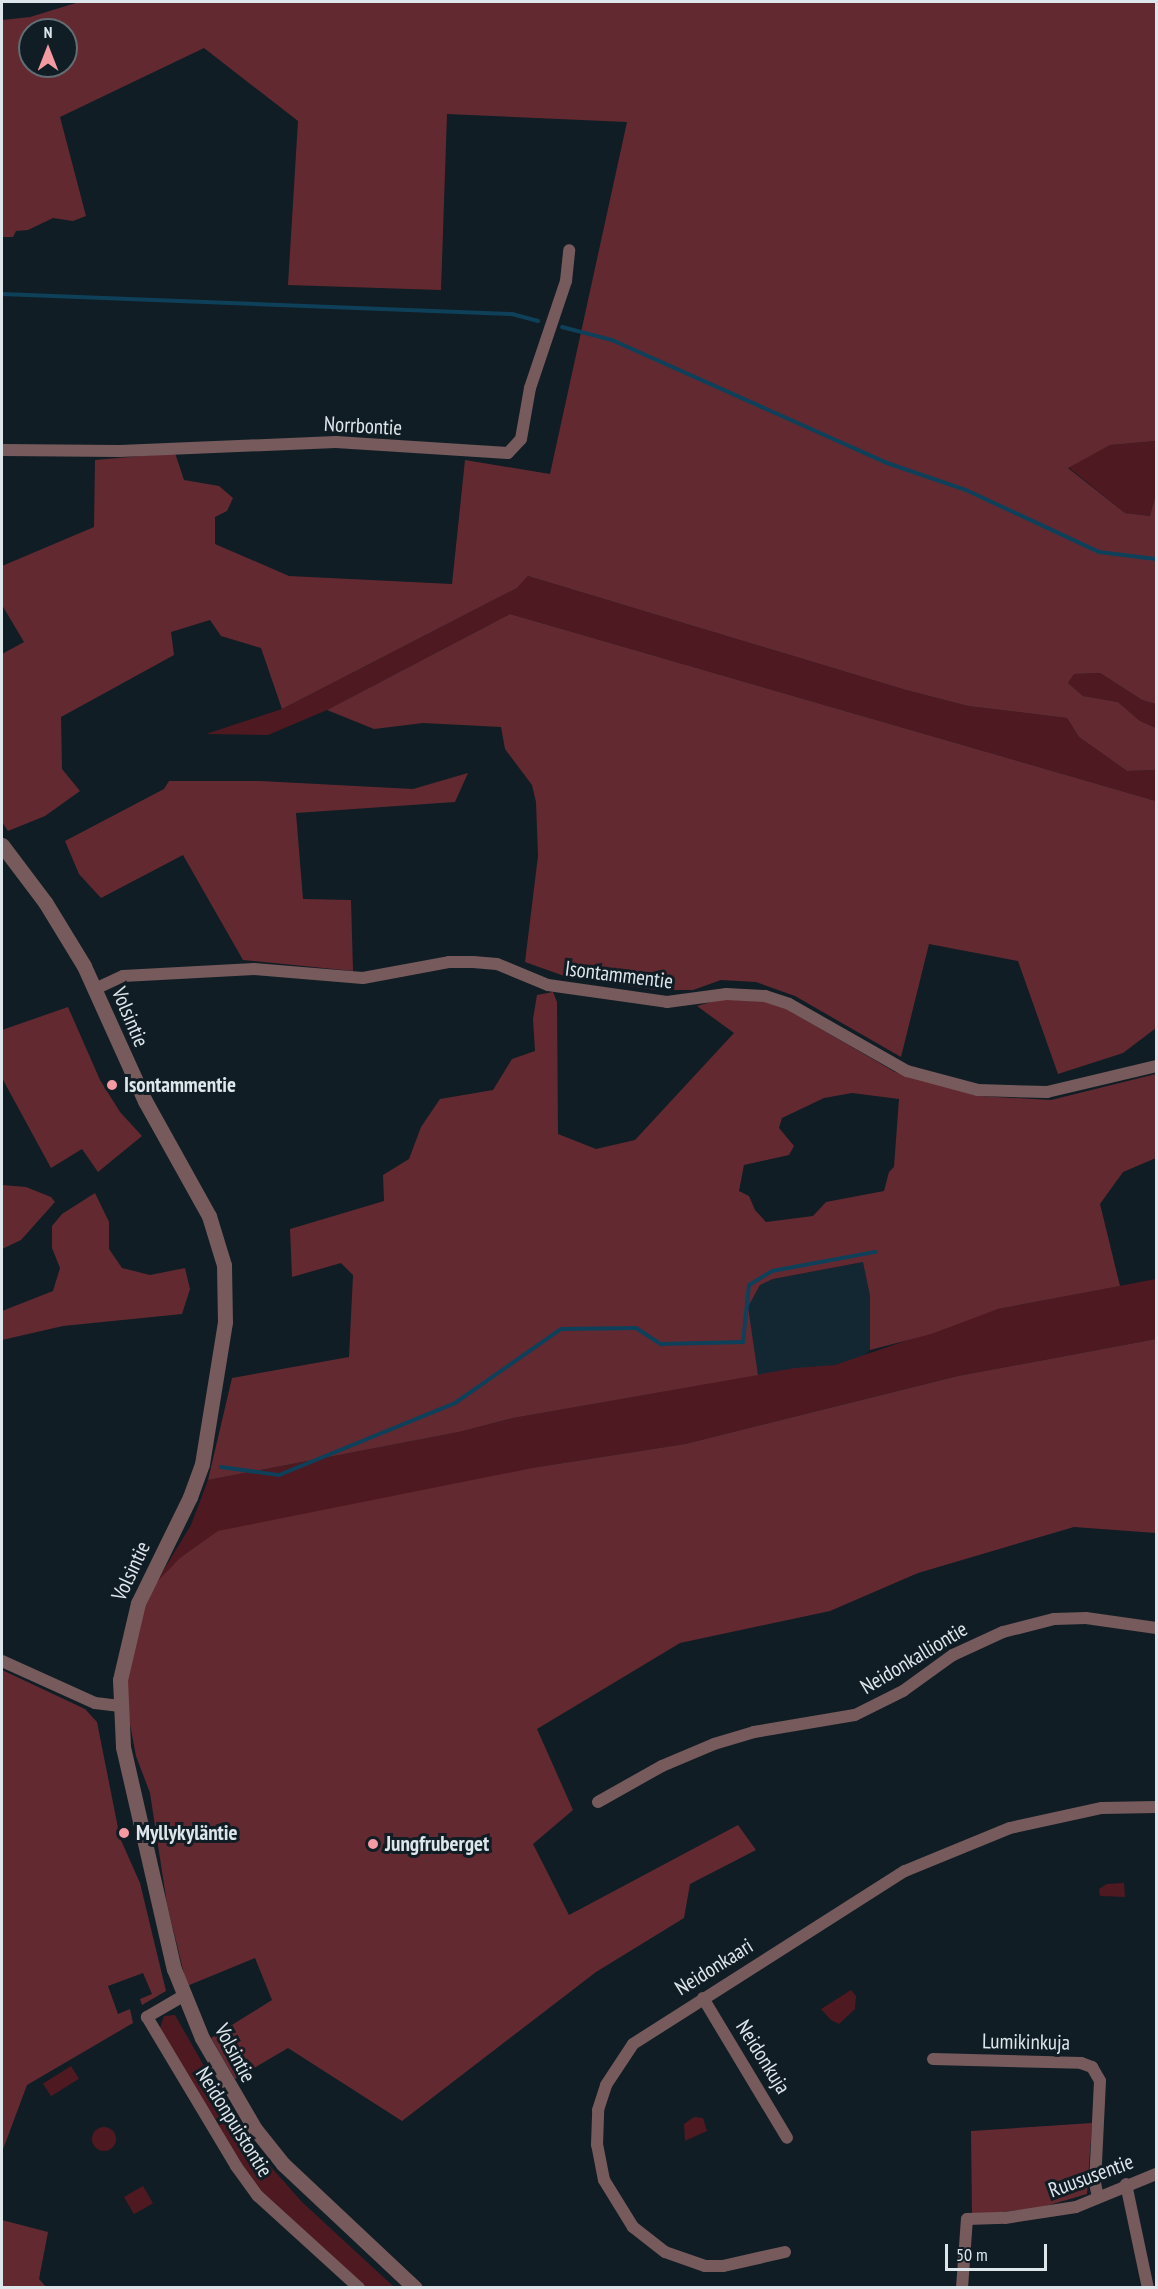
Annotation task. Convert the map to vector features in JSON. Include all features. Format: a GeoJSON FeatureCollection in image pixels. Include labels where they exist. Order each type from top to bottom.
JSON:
{"type":"FeatureCollection","features":[{"type":"Feature","properties":{"kind":"street","name":"Norrbontie"},"geometry":{"type":"LineString","coordinates":[[2,450],[120,451],[336,442],[508,453],[521,439],[530,388],[566,281],[569,250]]}},
{"type":"Feature","properties":{"kind":"street","name":"Volsintie"},"geometry":{"type":"LineString","coordinates":[[2,845],[58,922],[95,989],[145,1101],[209,1216],[224,1265],[227,1293],[220,1365],[202,1464],[190,1497],[138,1603],[122,1657],[118,1706],[123,1747],[183,1996],[232,2095],[283,2164],[415,2288]]}},
{"type":"Feature","properties":{"kind":"street","name":"Isontammentie"},"geometry":{"type":"LineString","coordinates":[[95,989],[123,976],[254,969],[363,978],[449,962],[473,962],[497,964],[548,985],[667,1002],[726,994],[765,996],[789,1004],[907,1071],[978,1090],[1047,1092],[1156,1066]]}},
{"type":"Feature","properties":{"kind":"street","name":"Neidonkalliontie"},"geometry":{"type":"LineString","coordinates":[[598,1802],[662,1766],[714,1744],[754,1732],[855,1715],[903,1691],[953,1654],[1003,1632],[1040,1622],[1086,1618],[1156,1628]]}},
{"type":"Feature","properties":{"kind":"street"},"geometry":{"type":"LineString","coordinates":[[2,1661],[95,1704],[118,1706]]}},
{"type":"Feature","properties":{"kind":"street","name":"Neidonkaari"},"geometry":{"type":"LineString","coordinates":[[785,2252],[723,2266],[705,2266],[665,2252],[633,2228],[604,2180],[597,2145],[598,2110],[610,2076],[646,2032],[875,1888],[940,1855],[1010,1828],[1058,1815],[1102,1808],[1156,1806]]}},
{"type":"Feature","properties":{"kind":"street","name":"Neidonpuistontie"},"geometry":{"type":"LineString","coordinates":[[183,1996],[147,2017],[236,2166],[258,2196],[359,2288]]}},
{"type":"Feature","properties":{"kind":"street","name":"Neidonkuja"},"geometry":{"type":"LineString","coordinates":[[703,1998],[788,2138]]}},
{"type":"Feature","properties":{"kind":"street","name":"Lumikinkuja"},"geometry":{"type":"LineString","coordinates":[[933,2060],[1081,2063],[1092,2067],[1100,2081],[1095,2183],[1098,2198]]}},
{"type":"Feature","properties":{"kind":"street","name":"Ruususentie"},"geometry":{"type":"LineString","coordinates":[[962,2288],[967,2219],[1052,2212],[1098,2198],[1126,2184],[1156,2174]]}},
{"type":"Feature","properties":{"kind":"street"},"geometry":{"type":"LineString","coordinates":[[1126,2184],[1148,2288]]}},
{"type":"Feature","properties":{"kind":"shaded area"},"geometry":{"type":"Polygon","coordinates":[[[79,2],[1156,2],[1156,441],[1110,445],[1068,468],[1125,513],[1150,516],[1156,493],[1156,704],[1142,700],[1100,673],[1074,674],[1068,683],[1083,696],[1118,702],[1140,721],[1156,728],[1156,770],[1127,771],[1079,737],[1067,718],[968,706],[906,690],[528,576],[517,588],[282,709],[261,648],[221,636],[210,620],[171,632],[174,655],[61,717],[62,769],[80,791],[45,816],[8,831],[2,822],[2,654],[24,642],[2,605],[2,566],[94,527],[95,460],[175,453],[184,480],[219,486],[233,498],[227,511],[215,517],[215,544],[289,576],[452,584],[465,460],[550,474],[627,122],[447,114],[441,290],[288,285],[298,121],[204,48],[60,117],[86,216],[73,221],[53,218],[28,230],[16,231],[13,237],[2,237],[2,20],[18,18],[18,78],[78,78],[78,18],[21,18],[79,2]]]}},
{"type":"Feature","properties":{"kind":"shaded area"},"geometry":{"type":"Polygon","coordinates":[[[1156,441],[1156,493],[1150,516],[1125,513],[1068,467],[1110,445],[1156,441]]]}},
{"type":"Feature","properties":{"kind":"shaded area"},"geometry":{"type":"Polygon","coordinates":[[[528,576],[906,690],[968,706],[1067,718],[1079,737],[1127,771],[1156,770],[1156,801],[510,614],[327,710],[268,735],[206,734],[282,709],[517,588],[528,576]]]}},
{"type":"Feature","properties":{"kind":"shaded area"},"geometry":{"type":"Polygon","coordinates":[[[510,614],[1156,801],[1156,1028],[1123,1053],[1058,1074],[1018,961],[929,944],[901,1057],[795,996],[756,982],[721,980],[693,990],[656,990],[567,977],[525,962],[538,856],[536,802],[532,785],[505,749],[501,727],[423,723],[374,729],[327,710],[510,614]]]}},
{"type":"Feature","properties":{"kind":"shaded area"},"geometry":{"type":"Polygon","coordinates":[[[1100,673],[1142,700],[1156,704],[1156,728],[1140,721],[1118,702],[1083,696],[1068,683],[1074,674],[1100,673]]]}},
{"type":"Feature","properties":{"kind":"shaded area"},"geometry":{"type":"Polygon","coordinates":[[[468,773],[455,802],[296,813],[303,899],[351,900],[353,971],[243,960],[183,855],[101,898],[79,874],[65,841],[164,789],[169,781],[260,781],[413,789],[468,773]]]}},
{"type":"Feature","properties":{"kind":"shaded area"},"geometry":{"type":"Polygon","coordinates":[[[553,992],[557,1002],[558,1134],[596,1149],[635,1140],[734,1033],[697,1006],[718,1000],[761,1000],[783,1007],[895,1072],[978,1096],[1051,1100],[1156,1074],[1156,1158],[1123,1172],[1100,1204],[1120,1286],[998,1309],[931,1334],[870,1350],[870,1296],[863,1262],[773,1279],[760,1285],[748,1307],[758,1375],[513,1418],[459,1432],[208,1480],[232,1378],[349,1357],[353,1275],[341,1263],[292,1277],[290,1229],[384,1201],[383,1175],[409,1159],[421,1127],[440,1099],[493,1090],[512,1059],[535,1051],[533,1019],[537,995],[553,992]],[[852,1093],[824,1098],[782,1118],[779,1128],[794,1146],[789,1155],[744,1165],[739,1191],[749,1196],[755,1210],[766,1222],[813,1216],[826,1202],[884,1191],[889,1172],[894,1167],[899,1099],[852,1093]]]}},
{"type":"Feature","properties":{"kind":"shaded area"},"geometry":{"type":"Polygon","coordinates":[[[68,1007],[100,1080],[120,1112],[142,1136],[98,1172],[82,1149],[51,1168],[2,1078],[2,1030],[68,1007]]]}},
{"type":"Feature","properties":{"kind":"shaded area"},"geometry":{"type":"Polygon","coordinates":[[[2,1185],[26,1187],[51,1197],[55,1202],[21,1240],[2,1249],[2,1185]]]}},
{"type":"Feature","properties":{"kind":"shaded area"},"geometry":{"type":"Polygon","coordinates":[[[95,1193],[109,1222],[109,1249],[122,1268],[150,1275],[185,1268],[190,1289],[182,1314],[63,1326],[2,1340],[2,1311],[53,1291],[60,1268],[52,1248],[52,1226],[62,1214],[95,1193]]]}},
{"type":"Feature","properties":{"kind":"shaded area"},"geometry":{"type":"Polygon","coordinates":[[[863,1262],[870,1296],[870,1350],[861,1358],[835,1365],[758,1375],[748,1320],[748,1307],[760,1285],[773,1279],[863,1262]]]}},
{"type":"Feature","properties":{"kind":"shaded area"},"geometry":{"type":"Polygon","coordinates":[[[1156,1279],[1156,1339],[958,1376],[685,1444],[538,1467],[155,1584],[191,1525],[208,1480],[459,1432],[513,1418],[795,1368],[835,1365],[998,1309],[1156,1279]]]}},
{"type":"Feature","properties":{"kind":"shaded area"},"geometry":{"type":"Polygon","coordinates":[[[1156,1339],[1156,1533],[1074,1527],[918,1573],[830,1611],[680,1643],[537,1729],[573,1810],[533,1844],[569,1915],[738,1825],[756,1850],[690,1884],[684,1918],[596,1972],[402,2121],[288,2048],[235,2079],[211,2038],[272,2000],[255,1958],[187,1986],[167,1904],[150,1793],[136,1756],[127,1708],[128,1664],[136,1629],[155,1584],[180,1558],[218,1531],[538,1467],[685,1444],[958,1376],[1156,1339]]]}},
{"type":"Feature","properties":{"kind":"shaded area"},"geometry":{"type":"Polygon","coordinates":[[[2,1670],[85,1709],[97,1722],[120,1838],[140,1883],[166,1991],[142,2005],[140,1999],[152,1994],[143,1973],[108,1986],[118,2014],[130,2009],[133,2023],[27,2085],[2,2152],[2,1670]]]}},
{"type":"Feature","properties":{"kind":"shaded area"},"geometry":{"type":"Polygon","coordinates":[[[1124,1883],[1125,1897],[1100,1896],[1099,1889],[1107,1884],[1124,1883]]]}},
{"type":"Feature","properties":{"kind":"shaded area"},"geometry":{"type":"Polygon","coordinates":[[[851,1990],[856,1996],[855,2009],[839,2024],[831,2020],[821,2009],[851,1990]]]}},
{"type":"Feature","properties":{"kind":"shaded area"},"geometry":{"type":"Polygon","coordinates":[[[175,2015],[245,2138],[302,2202],[394,2287],[366,2287],[249,2180],[160,2028],[164,2016],[175,2015]]]}},
{"type":"Feature","properties":{"kind":"shaded area"},"geometry":{"type":"Polygon","coordinates":[[[71,2066],[79,2079],[51,2096],[43,2083],[71,2066]]]}},
{"type":"Feature","properties":{"kind":"shaded area"},"geometry":{"type":"Polygon","coordinates":[[[694,2117],[703,2118],[707,2131],[685,2141],[684,2124],[694,2117]]]}},
{"type":"Feature","properties":{"kind":"shaded area"},"geometry":{"type":"Polygon","coordinates":[[[1092,2123],[1087,2194],[1039,2208],[972,2215],[971,2131],[1092,2123]]]}},
{"type":"Feature","properties":{"kind":"shaded area"},"geometry":{"type":"Polygon","coordinates":[[[104,2127],[112,2131],[116,2139],[112,2147],[104,2151],[96,2147],[92,2139],[96,2131],[104,2127]]]}},
{"type":"Feature","properties":{"kind":"shaded area"},"geometry":{"type":"Polygon","coordinates":[[[143,2186],[153,2203],[134,2214],[124,2197],[143,2186]]]}},
{"type":"Feature","properties":{"kind":"shaded area"},"geometry":{"type":"Polygon","coordinates":[[[2,2220],[48,2232],[39,2279],[46,2287],[2,2287],[2,2220]]]}},
{"type":"Feature","properties":{"kind":"waterway"},"geometry":{"type":"LineString","coordinates":[[2,294],[512,314],[538,321]]}},
{"type":"Feature","properties":{"kind":"waterway"},"geometry":{"type":"LineString","coordinates":[[562,327],[612,340],[887,463],[966,490],[1099,552],[1156,559]]}},
{"type":"Feature","properties":{"kind":"waterway"},"geometry":{"type":"LineString","coordinates":[[221,1467],[279,1475],[455,1403],[561,1329],[636,1328],[661,1344],[743,1342],[749,1285],[772,1271],[875,1252]]}},
{"type":"Feature","properties":{"kind":"place","name":"Isontammentie"},"geometry":{"type":"Point","coordinates":[112,1085]}},
{"type":"Feature","properties":{"kind":"place","name":"Myllykyläntie"},"geometry":{"type":"Point","coordinates":[124,1833]}},
{"type":"Feature","properties":{"kind":"place","name":"Jungfruberget"},"geometry":{"type":"Point","coordinates":[373,1844]}}]}
